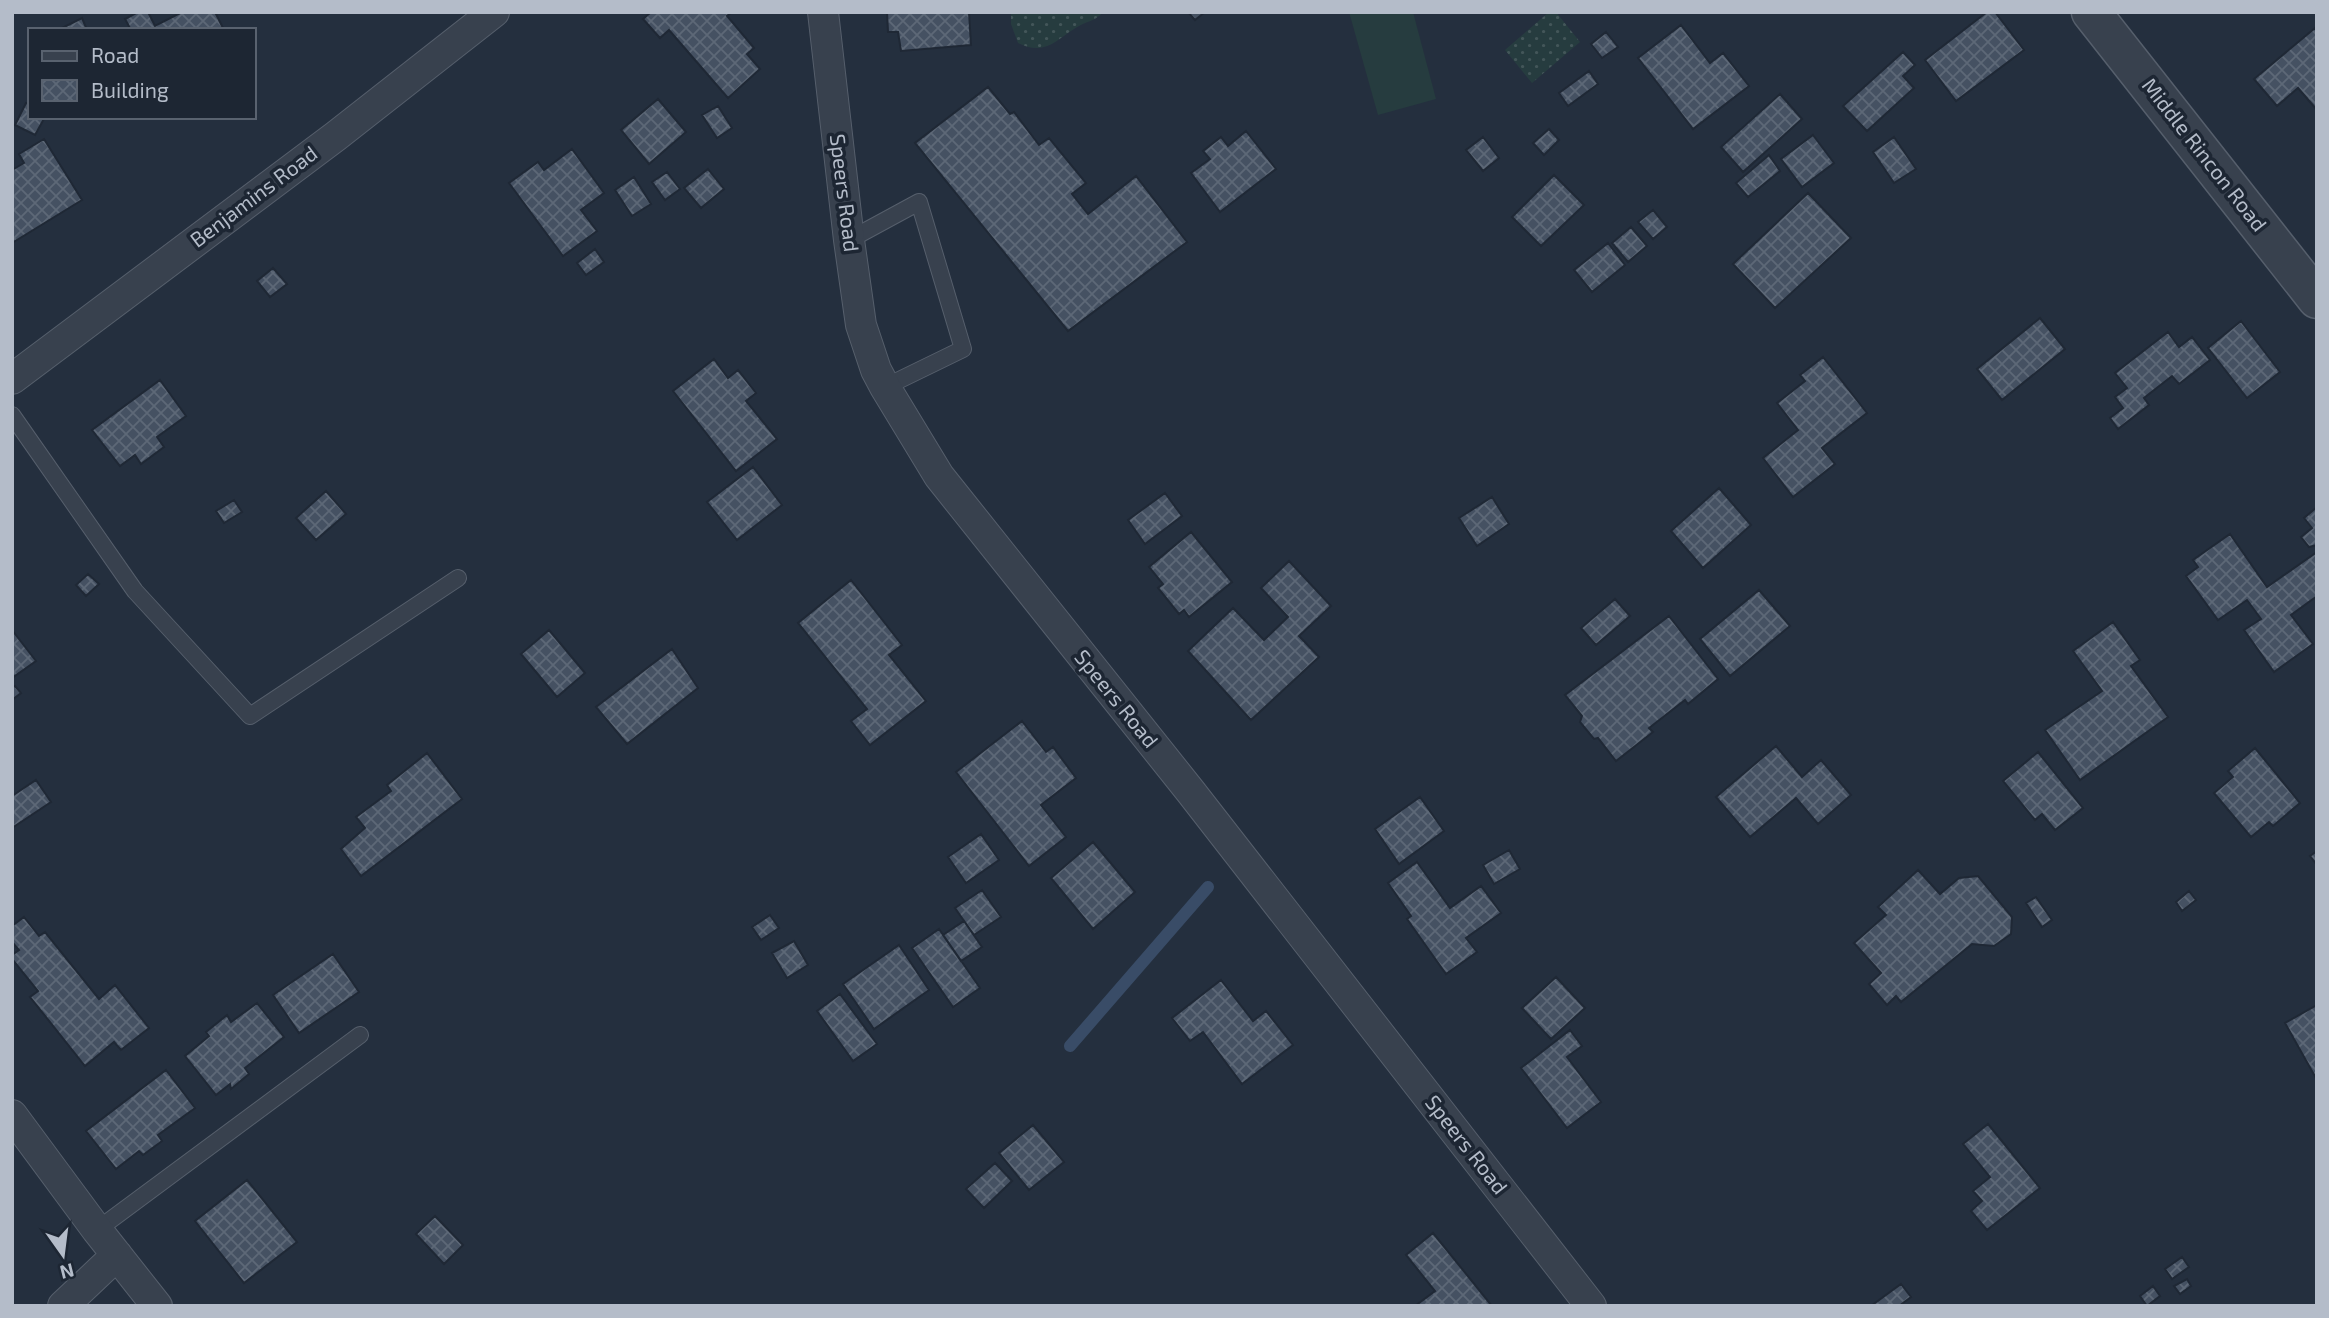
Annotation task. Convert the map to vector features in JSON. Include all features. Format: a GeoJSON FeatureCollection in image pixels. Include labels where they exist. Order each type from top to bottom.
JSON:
{"type":"FeatureCollection","features":[{"type":"Feature","properties":{"kind":"street","name":"Benjamins Road"},"geometry":{"type":"LineString","coordinates":[[12,379],[336,136],[494,12]]}},
{"type":"Feature","properties":{"kind":"street","name":"Speers Road"},"geometry":{"type":"LineString","coordinates":[[823,12],[861,325],[876,370],[885,387],[939,476],[1183,782],[1591,1306]]}},
{"type":"Feature","properties":{"kind":"street","name":"Middle Rincon Road"},"geometry":{"type":"LineString","coordinates":[[2091,12],[2317,299]]}},
{"type":"Feature","properties":{"kind":"street"},"geometry":{"type":"LineString","coordinates":[[12,1115],[157,1306]]}},
{"type":"Feature","properties":{"kind":"street"},"geometry":{"type":"LineString","coordinates":[[63,1306],[117,1255]]}},
{"type":"Feature","properties":{"kind":"lane"},"geometry":{"type":"LineString","coordinates":[[849,240],[919,202],[963,349],[885,387]]}},
{"type":"Feature","properties":{"kind":"lane"},"geometry":{"type":"LineString","coordinates":[[12,415],[135,592],[250,716],[458,578]]}},
{"type":"Feature","properties":{"kind":"lane"},"geometry":{"type":"LineString","coordinates":[[97,1230],[360,1035]]}},
{"type":"Feature","properties":{"kind":"green space"},"geometry":{"type":"Polygon","coordinates":[[[1011,12],[1103,12],[1050,45],[1036,48],[1018,43],[1011,24],[1011,12]]]}},
{"type":"Feature","properties":{"kind":"green space"},"geometry":{"type":"Polygon","coordinates":[[[1349,12],[1413,12],[1436,99],[1378,115],[1349,12]]]}},
{"type":"Feature","properties":{"kind":"green space"},"geometry":{"type":"Polygon","coordinates":[[[1549,12],[1556,12],[1580,42],[1532,83],[1505,50],[1549,12]]]}},
{"type":"Feature","properties":{"kind":"building"},"geometry":{"type":"Polygon","coordinates":[[[138,12],[148,12],[155,26],[182,12],[215,12],[223,28],[130,28],[125,19],[138,12]]]}},
{"type":"Feature","properties":{"kind":"building"},"geometry":{"type":"Polygon","coordinates":[[[651,12],[732,12],[727,16],[754,48],[747,54],[760,69],[728,98],[669,30],[660,38],[643,19],[651,12]]]}},
{"type":"Feature","properties":{"kind":"building"},"geometry":{"type":"Polygon","coordinates":[[[887,12],[969,12],[971,45],[901,51],[898,32],[888,32],[887,12]]]}},
{"type":"Feature","properties":{"kind":"building"},"geometry":{"type":"Polygon","coordinates":[[[1188,12],[1205,12],[1195,20],[1188,12]]]}},
{"type":"Feature","properties":{"kind":"building"},"geometry":{"type":"Polygon","coordinates":[[[1987,12],[1995,12],[2024,50],[1956,101],[1925,60],[1987,12]]]}},
{"type":"Feature","properties":{"kind":"building"},"geometry":{"type":"Polygon","coordinates":[[[82,18],[86,28],[62,28],[82,18]]]}},
{"type":"Feature","properties":{"kind":"building"},"geometry":{"type":"Polygon","coordinates":[[[1681,25],[1710,63],[1723,53],[1749,86],[1693,129],[1638,58],[1681,25]]]}},
{"type":"Feature","properties":{"kind":"building"},"geometry":{"type":"Polygon","coordinates":[[[2315,28],[2317,110],[2298,88],[2277,106],[2254,79],[2315,28]]]}},
{"type":"Feature","properties":{"kind":"building"},"geometry":{"type":"Polygon","coordinates":[[[1606,32],[1618,47],[1602,58],[1591,44],[1606,32]]]}},
{"type":"Feature","properties":{"kind":"building"},"geometry":{"type":"Polygon","coordinates":[[[1903,52],[1915,65],[1903,76],[1914,88],[1867,131],[1843,106],[1903,52]]]}},
{"type":"Feature","properties":{"kind":"building"},"geometry":{"type":"Polygon","coordinates":[[[1589,71],[1598,84],[1568,106],[1559,93],[1589,71]]]}},
{"type":"Feature","properties":{"kind":"building"},"geometry":{"type":"Polygon","coordinates":[[[988,87],[1010,114],[1014,112],[1039,145],[1049,138],[1086,183],[1072,194],[1088,214],[1136,176],[1187,242],[1068,331],[915,143],[988,87]]]}},
{"type":"Feature","properties":{"kind":"building"},"geometry":{"type":"Polygon","coordinates":[[[1780,94],[1802,119],[1743,172],[1721,147],[1780,94]]]}},
{"type":"Feature","properties":{"kind":"building"},"geometry":{"type":"Polygon","coordinates":[[[658,99],[686,132],[649,164],[621,130],[658,99]]]}},
{"type":"Feature","properties":{"kind":"building"},"geometry":{"type":"Polygon","coordinates":[[[26,103],[28,119],[44,119],[35,135],[15,125],[26,103]]]}},
{"type":"Feature","properties":{"kind":"building"},"geometry":{"type":"Polygon","coordinates":[[[718,106],[732,128],[717,138],[702,115],[718,106]]]}},
{"type":"Feature","properties":{"kind":"building"},"geometry":{"type":"Polygon","coordinates":[[[1549,129],[1559,140],[1544,155],[1533,143],[1549,129]]]}},
{"type":"Feature","properties":{"kind":"building"},"geometry":{"type":"Polygon","coordinates":[[[1246,131],[1276,169],[1220,212],[1191,173],[1210,159],[1203,151],[1221,137],[1228,146],[1246,131]]]}},
{"type":"Feature","properties":{"kind":"building"},"geometry":{"type":"Polygon","coordinates":[[[1813,135],[1834,163],[1802,187],[1781,159],[1813,135]]]}},
{"type":"Feature","properties":{"kind":"building"},"geometry":{"type":"Polygon","coordinates":[[[1483,137],[1499,158],[1483,171],[1466,150],[1483,137]]]}},
{"type":"Feature","properties":{"kind":"building"},"geometry":{"type":"Polygon","coordinates":[[[1894,137],[1916,169],[1894,183],[1873,152],[1894,137]]]}},
{"type":"Feature","properties":{"kind":"building"},"geometry":{"type":"Polygon","coordinates":[[[44,139],[82,200],[12,243],[12,170],[24,163],[19,154],[44,139]]]}},
{"type":"Feature","properties":{"kind":"building"},"geometry":{"type":"Polygon","coordinates":[[[572,149],[604,193],[581,210],[597,231],[563,256],[509,183],[538,162],[544,170],[572,149]]]}},
{"type":"Feature","properties":{"kind":"building"},"geometry":{"type":"Polygon","coordinates":[[[1769,155],[1780,171],[1748,197],[1736,183],[1769,155]]]}},
{"type":"Feature","properties":{"kind":"building"},"geometry":{"type":"Polygon","coordinates":[[[708,169],[724,189],[701,208],[684,188],[708,169]]]}},
{"type":"Feature","properties":{"kind":"building"},"geometry":{"type":"Polygon","coordinates":[[[667,172],[680,189],[665,200],[652,182],[667,172]]]}},
{"type":"Feature","properties":{"kind":"building"},"geometry":{"type":"Polygon","coordinates":[[[1554,175],[1584,205],[1541,246],[1512,217],[1554,175]]]}},
{"type":"Feature","properties":{"kind":"building"},"geometry":{"type":"Polygon","coordinates":[[[634,177],[651,204],[632,216],[615,190],[634,177]]]}},
{"type":"Feature","properties":{"kind":"building"},"geometry":{"type":"Polygon","coordinates":[[[1808,193],[1851,238],[1775,308],[1733,264],[1808,193]]]}},
{"type":"Feature","properties":{"kind":"building"},"geometry":{"type":"Polygon","coordinates":[[[1653,210],[1667,227],[1653,239],[1638,222],[1653,210]]]}},
{"type":"Feature","properties":{"kind":"building"},"geometry":{"type":"Polygon","coordinates":[[[1631,227],[1647,246],[1628,262],[1612,243],[1631,227]]]}},
{"type":"Feature","properties":{"kind":"building"},"geometry":{"type":"Polygon","coordinates":[[[1608,243],[1625,265],[1592,292],[1574,270],[1608,243]]]}},
{"type":"Feature","properties":{"kind":"building"},"geometry":{"type":"Polygon","coordinates":[[[595,249],[604,262],[586,275],[577,263],[595,249]]]}},
{"type":"Feature","properties":{"kind":"building"},"geometry":{"type":"Polygon","coordinates":[[[273,268],[287,284],[270,297],[257,281],[273,268]]]}},
{"type":"Feature","properties":{"kind":"building"},"geometry":{"type":"Polygon","coordinates":[[[2040,318],[2065,349],[2002,400],[1977,369],[2040,318]]]}},
{"type":"Feature","properties":{"kind":"building"},"geometry":{"type":"Polygon","coordinates":[[[2241,321],[2280,372],[2247,398],[2208,348],[2241,321]]]}},
{"type":"Feature","properties":{"kind":"building"},"geometry":{"type":"Polygon","coordinates":[[[2168,332],[2179,347],[2192,337],[2210,360],[2179,384],[2172,376],[2144,398],[2149,405],[2118,429],[2110,418],[2123,408],[2115,397],[2127,388],[2115,373],[2168,332]]]}},
{"type":"Feature","properties":{"kind":"building"},"geometry":{"type":"Polygon","coordinates":[[[1823,357],[1867,413],[1822,448],[1835,464],[1793,497],[1763,458],[1798,430],[1777,403],[1805,381],[1800,375],[1823,357]]]}},
{"type":"Feature","properties":{"kind":"building"},"geometry":{"type":"Polygon","coordinates":[[[714,359],[728,378],[738,370],[756,393],[746,401],[777,439],[736,471],[673,391],[714,359]]]}},
{"type":"Feature","properties":{"kind":"building"},"geometry":{"type":"Polygon","coordinates":[[[160,380],[186,416],[157,437],[164,447],[141,464],[135,455],[120,466],[92,430],[160,380]]]}},
{"type":"Feature","properties":{"kind":"building"},"geometry":{"type":"Polygon","coordinates":[[[753,467],[782,505],[737,540],[707,502],[753,467]]]}},
{"type":"Feature","properties":{"kind":"building"},"geometry":{"type":"Polygon","coordinates":[[[1719,488],[1751,525],[1703,568],[1671,531],[1719,488]]]}},
{"type":"Feature","properties":{"kind":"building"},"geometry":{"type":"Polygon","coordinates":[[[326,491],[346,514],[316,540],[296,518],[326,491]]]}},
{"type":"Feature","properties":{"kind":"building"},"geometry":{"type":"Polygon","coordinates":[[[1165,493],[1182,516],[1145,544],[1128,520],[1165,493]]]}},
{"type":"Feature","properties":{"kind":"building"},"geometry":{"type":"Polygon","coordinates":[[[1492,497],[1509,524],[1477,546],[1459,518],[1492,497]]]}},
{"type":"Feature","properties":{"kind":"building"},"geometry":{"type":"Polygon","coordinates":[[[234,500],[242,512],[224,523],[216,511],[234,500]]]}},
{"type":"Feature","properties":{"kind":"building"},"geometry":{"type":"Polygon","coordinates":[[[2317,507],[2317,545],[2309,547],[2301,537],[2312,528],[2304,518],[2317,507]]]}},
{"type":"Feature","properties":{"kind":"building"},"geometry":{"type":"Polygon","coordinates":[[[1191,532],[1232,582],[1189,617],[1184,610],[1179,614],[1158,588],[1163,584],[1149,567],[1191,532]]]}},
{"type":"Feature","properties":{"kind":"building"},"geometry":{"type":"Polygon","coordinates":[[[2230,534],[2267,587],[2317,552],[2317,596],[2291,615],[2313,644],[2274,672],[2244,630],[2261,619],[2247,600],[2218,620],[2186,576],[2198,567],[2193,560],[2230,534]]]}},
{"type":"Feature","properties":{"kind":"building"},"geometry":{"type":"Polygon","coordinates":[[[1289,561],[1331,606],[1299,636],[1319,657],[1251,720],[1188,651],[1233,608],[1264,640],[1288,617],[1261,588],[1289,561]]]}},
{"type":"Feature","properties":{"kind":"building"},"geometry":{"type":"Polygon","coordinates":[[[88,574],[99,584],[86,596],[76,585],[88,574]]]}},
{"type":"Feature","properties":{"kind":"building"},"geometry":{"type":"Polygon","coordinates":[[[851,580],[902,645],[889,655],[926,701],[870,745],[851,721],[867,709],[798,623],[851,580]]]}},
{"type":"Feature","properties":{"kind":"building"},"geometry":{"type":"Polygon","coordinates":[[[1759,590],[1790,626],[1730,676],[1700,639],[1759,590]]]}},
{"type":"Feature","properties":{"kind":"building"},"geometry":{"type":"Polygon","coordinates":[[[1615,599],[1630,616],[1596,645],[1581,628],[1615,599]]]}},
{"type":"Feature","properties":{"kind":"building"},"geometry":{"type":"Polygon","coordinates":[[[1669,616],[1718,679],[1688,704],[1685,700],[1649,728],[1653,732],[1616,761],[1598,738],[1594,739],[1580,722],[1582,716],[1565,695],[1669,616]]]}},
{"type":"Feature","properties":{"kind":"building"},"geometry":{"type":"Polygon","coordinates":[[[2113,622],[2140,660],[2131,666],[2168,717],[2080,780],[2045,730],[2102,691],[2073,651],[2113,622]]]}},
{"type":"Feature","properties":{"kind":"building"},"geometry":{"type":"Polygon","coordinates":[[[12,630],[36,661],[12,678],[12,630]]]}},
{"type":"Feature","properties":{"kind":"building"},"geometry":{"type":"Polygon","coordinates":[[[549,630],[585,673],[557,697],[521,654],[549,630]]]}},
{"type":"Feature","properties":{"kind":"building"},"geometry":{"type":"Polygon","coordinates":[[[672,649],[698,688],[627,744],[596,707],[672,649]]]}},
{"type":"Feature","properties":{"kind":"building"},"geometry":{"type":"Polygon","coordinates":[[[15,686],[21,693],[12,700],[12,688],[15,686]]]}},
{"type":"Feature","properties":{"kind":"building"},"geometry":{"type":"Polygon","coordinates":[[[1022,721],[1046,752],[1053,747],[1076,778],[1041,805],[1066,837],[1029,866],[956,772],[1022,721]]]}},
{"type":"Feature","properties":{"kind":"building"},"geometry":{"type":"Polygon","coordinates":[[[1776,746],[1802,777],[1821,760],[1851,795],[1818,824],[1796,798],[1750,837],[1716,797],[1776,746]]]}},
{"type":"Feature","properties":{"kind":"building"},"geometry":{"type":"Polygon","coordinates":[[[2255,748],[2300,803],[2273,826],[2269,822],[2251,837],[2214,793],[2233,777],[2228,771],[2255,748]]]}},
{"type":"Feature","properties":{"kind":"building"},"geometry":{"type":"Polygon","coordinates":[[[2038,752],[2083,808],[2055,830],[2042,814],[2035,820],[2003,781],[2038,752]]]}},
{"type":"Feature","properties":{"kind":"building"},"geometry":{"type":"Polygon","coordinates":[[[427,753],[462,799],[361,876],[341,849],[365,828],[356,817],[391,791],[387,785],[427,753]]]}},
{"type":"Feature","properties":{"kind":"building"},"geometry":{"type":"Polygon","coordinates":[[[36,780],[51,802],[12,828],[12,796],[36,780]]]}},
{"type":"Feature","properties":{"kind":"building"},"geometry":{"type":"Polygon","coordinates":[[[1420,797],[1444,831],[1399,864],[1375,829],[1420,797]]]}},
{"type":"Feature","properties":{"kind":"building"},"geometry":{"type":"Polygon","coordinates":[[[981,834],[999,860],[966,883],[948,857],[981,834]]]}},
{"type":"Feature","properties":{"kind":"building"},"geometry":{"type":"Polygon","coordinates":[[[1093,842],[1135,892],[1093,929],[1051,878],[1093,842]]]}},
{"type":"Feature","properties":{"kind":"building"},"geometry":{"type":"Polygon","coordinates":[[[1509,850],[1520,869],[1494,884],[1483,865],[1509,850]]]}},
{"type":"Feature","properties":{"kind":"building"},"geometry":{"type":"Polygon","coordinates":[[[2317,851],[2317,865],[2310,856],[2317,851]]]}},
{"type":"Feature","properties":{"kind":"building"},"geometry":{"type":"Polygon","coordinates":[[[1417,862],[1450,908],[1481,886],[1501,913],[1466,938],[1477,952],[1446,974],[1407,919],[1411,916],[1388,883],[1417,862]]]}},
{"type":"Feature","properties":{"kind":"building"},"geometry":{"type":"Polygon","coordinates":[[[1918,870],[1940,894],[1959,878],[1978,876],[2012,917],[2011,934],[1994,946],[1972,944],[1901,1002],[1896,996],[1887,1005],[1869,984],[1881,973],[1854,943],[1886,915],[1878,907],[1918,870]]]}},
{"type":"Feature","properties":{"kind":"building"},"geometry":{"type":"Polygon","coordinates":[[[982,890],[1001,917],[974,935],[955,908],[982,890]]]}},
{"type":"Feature","properties":{"kind":"building"},"geometry":{"type":"Polygon","coordinates":[[[2189,891],[2196,900],[2182,911],[2176,902],[2189,891]]]}},
{"type":"Feature","properties":{"kind":"building"},"geometry":{"type":"Polygon","coordinates":[[[2036,897],[2052,920],[2042,927],[2026,903],[2036,897]]]}},
{"type":"Feature","properties":{"kind":"building"},"geometry":{"type":"Polygon","coordinates":[[[770,915],[779,928],[761,940],[752,927],[770,915]]]}},
{"type":"Feature","properties":{"kind":"building"},"geometry":{"type":"Polygon","coordinates":[[[24,917],[39,936],[45,932],[99,999],[115,985],[149,1028],[121,1050],[114,1042],[85,1066],[30,997],[38,991],[12,959],[12,955],[19,950],[12,942],[12,926],[24,917]]]}},
{"type":"Feature","properties":{"kind":"building"},"geometry":{"type":"Polygon","coordinates":[[[964,921],[982,947],[961,961],[943,935],[964,921]]]}},
{"type":"Feature","properties":{"kind":"building"},"geometry":{"type":"Polygon","coordinates":[[[939,929],[980,988],[953,1007],[912,948],[939,929]]]}},
{"type":"Feature","properties":{"kind":"building"},"geometry":{"type":"Polygon","coordinates":[[[794,941],[808,965],[787,978],[772,953],[794,941]]]}},
{"type":"Feature","properties":{"kind":"building"},"geometry":{"type":"Polygon","coordinates":[[[899,945],[929,990],[874,1029],[843,984],[899,945]]]}},
{"type":"Feature","properties":{"kind":"building"},"geometry":{"type":"Polygon","coordinates":[[[333,954],[359,992],[299,1033],[273,995],[333,954]]]}},
{"type":"Feature","properties":{"kind":"building"},"geometry":{"type":"Polygon","coordinates":[[[1556,977],[1585,1008],[1551,1039],[1522,1008],[1556,977]]]}},
{"type":"Feature","properties":{"kind":"building"},"geometry":{"type":"Polygon","coordinates":[[[1221,980],[1253,1021],[1266,1011],[1293,1045],[1242,1084],[1203,1032],[1190,1041],[1172,1018],[1221,980]]]}},
{"type":"Feature","properties":{"kind":"building"},"geometry":{"type":"Polygon","coordinates":[[[840,994],[877,1044],[853,1061],[817,1011],[840,994]]]}},
{"type":"Feature","properties":{"kind":"building"},"geometry":{"type":"Polygon","coordinates":[[[257,1003],[284,1037],[245,1068],[249,1074],[231,1089],[230,1084],[216,1095],[185,1056],[209,1036],[206,1032],[227,1015],[231,1022],[257,1003]]]}},
{"type":"Feature","properties":{"kind":"building"},"geometry":{"type":"Polygon","coordinates":[[[2317,1005],[2317,1080],[2285,1023],[2317,1005]]]}},
{"type":"Feature","properties":{"kind":"building"},"geometry":{"type":"Polygon","coordinates":[[[1570,1030],[1582,1046],[1567,1057],[1601,1102],[1567,1128],[1521,1068],[1570,1030]]]}},
{"type":"Feature","properties":{"kind":"building"},"geometry":{"type":"Polygon","coordinates":[[[166,1070],[195,1108],[158,1135],[162,1141],[143,1155],[139,1151],[116,1169],[86,1131],[166,1070]]]}},
{"type":"Feature","properties":{"kind":"building"},"geometry":{"type":"Polygon","coordinates":[[[1988,1124],[2040,1188],[1987,1230],[1971,1211],[1982,1201],[1973,1191],[1990,1177],[1963,1144],[1988,1124]]]}},
{"type":"Feature","properties":{"kind":"building"},"geometry":{"type":"Polygon","coordinates":[[[1033,1125],[1064,1162],[1029,1190],[999,1153],[1033,1125]]]}},
{"type":"Feature","properties":{"kind":"building"},"geometry":{"type":"Polygon","coordinates":[[[995,1163],[1012,1181],[984,1208],[966,1189],[995,1163]]]}},
{"type":"Feature","properties":{"kind":"building"},"geometry":{"type":"Polygon","coordinates":[[[247,1180],[297,1242],[244,1283],[195,1221],[247,1180]]]}},
{"type":"Feature","properties":{"kind":"building"},"geometry":{"type":"Polygon","coordinates":[[[435,1216],[463,1245],[444,1264],[416,1234],[435,1216]]]}},
{"type":"Feature","properties":{"kind":"building"},"geometry":{"type":"Polygon","coordinates":[[[1433,1233],[1492,1306],[1415,1306],[1435,1291],[1406,1255],[1433,1233]]]}},
{"type":"Feature","properties":{"kind":"building"},"geometry":{"type":"Polygon","coordinates":[[[2182,1257],[2189,1267],[2172,1279],[2165,1269],[2182,1257]]]}},
{"type":"Feature","properties":{"kind":"building"},"geometry":{"type":"Polygon","coordinates":[[[2187,1279],[2191,1286],[2180,1294],[2174,1286],[2187,1279]]]}},
{"type":"Feature","properties":{"kind":"building"},"geometry":{"type":"Polygon","coordinates":[[[1901,1284],[1911,1297],[1899,1306],[1871,1306],[1901,1284]]]}},
{"type":"Feature","properties":{"kind":"building"},"geometry":{"type":"Polygon","coordinates":[[[2153,1286],[2160,1296],[2147,1306],[2140,1296],[2153,1286]]]}},
{"type":"Feature","properties":{"kind":"waterway"},"geometry":{"type":"LineString","coordinates":[[1070,1046],[1208,887]]}}]}
